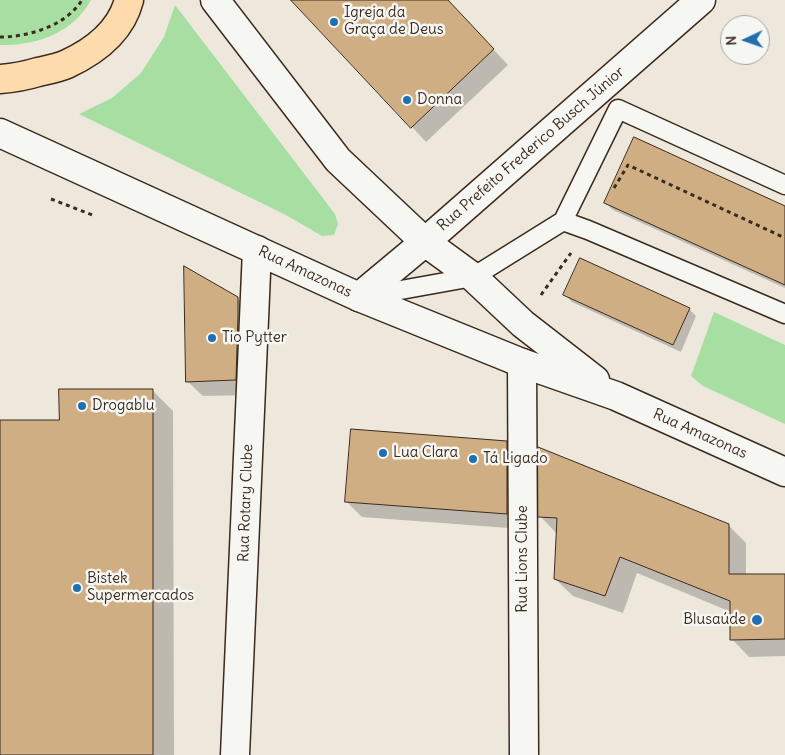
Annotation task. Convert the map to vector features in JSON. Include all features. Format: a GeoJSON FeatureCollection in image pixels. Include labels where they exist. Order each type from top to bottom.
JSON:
{"type":"FeatureCollection","features":[{"type":"Feature","properties":{"kind":"main road"},"geometry":{"type":"LineString","coordinates":[[0,79],[14,78],[66,65],[97,47],[116,28],[127,8],[129,0]]}},
{"type":"Feature","properties":{"kind":"main road","name":"Rua Amazonas"},"geometry":{"type":"LineString","coordinates":[[215,0],[338,160],[425,242],[472,278],[523,324],[616,396]]}},
{"type":"Feature","properties":{"kind":"main road","name":"Rua Prefeito Frederico Busch Júnior"},"geometry":{"type":"LineString","coordinates":[[359,298],[701,0]]}},
{"type":"Feature","properties":{"kind":"main road","name":"Rua Amazonas"},"geometry":{"type":"LineString","coordinates":[[0,133],[359,298],[522,363],[616,396],[785,472]]}},
{"type":"Feature","properties":{"kind":"main road","name":"Rua Rotary Clube"},"geometry":{"type":"LineString","coordinates":[[235,755],[257,250]]}},
{"type":"Feature","properties":{"kind":"main road","name":"Rua Lions Clube"},"geometry":{"type":"LineString","coordinates":[[522,363],[524,755]]}},
{"type":"Feature","properties":{"kind":"lane"},"geometry":{"type":"LineString","coordinates":[[359,298],[472,278],[563,221],[618,109],[785,185]]}},
{"type":"Feature","properties":{"kind":"lane"},"geometry":{"type":"LineString","coordinates":[[563,221],[785,314]]}},
{"type":"Feature","properties":{"kind":"path"},"geometry":{"type":"LineString","coordinates":[[0,37],[43,30],[66,16],[82,0]]}},
{"type":"Feature","properties":{"kind":"path"},"geometry":{"type":"LineString","coordinates":[[628,165],[785,238]]}},
{"type":"Feature","properties":{"kind":"green space"},"geometry":{"type":"Polygon","coordinates":[[[0,0],[91,0],[74,21],[52,35],[27,43],[0,45],[0,0]]]}},
{"type":"Feature","properties":{"kind":"green space"},"geometry":{"type":"Polygon","coordinates":[[[175,5],[335,214],[338,224],[334,235],[322,236],[286,215],[79,114],[112,98],[141,73],[164,37],[175,5]]]}},
{"type":"Feature","properties":{"kind":"green space"},"geometry":{"type":"Polygon","coordinates":[[[714,312],[785,345],[785,424],[703,386],[691,376],[714,312]]]}},
{"type":"Feature","properties":{"kind":"building"},"geometry":{"type":"Polygon","coordinates":[[[291,0],[448,0],[494,49],[411,128],[291,0]]]}},
{"type":"Feature","properties":{"kind":"building"},"geometry":{"type":"Polygon","coordinates":[[[634,137],[785,206],[785,285],[604,203],[634,137]]]}},
{"type":"Feature","properties":{"kind":"building"},"geometry":{"type":"Polygon","coordinates":[[[580,258],[690,308],[673,345],[563,295],[580,258]]]}},
{"type":"Feature","properties":{"kind":"building","name":"Tio Pytter"},"geometry":{"type":"Polygon","coordinates":[[[184,266],[238,297],[236,380],[186,382],[184,266]]]}},
{"type":"Feature","properties":{"kind":"building","name":"Bistek Supermercados"},"geometry":{"type":"Polygon","coordinates":[[[59,389],[153,389],[153,755],[0,755],[0,420],[59,420],[59,389]]]}},
{"type":"Feature","properties":{"kind":"building"},"geometry":{"type":"Polygon","coordinates":[[[351,429],[507,441],[507,514],[345,502],[351,429]]]}},
{"type":"Feature","properties":{"kind":"building"},"geometry":{"type":"Polygon","coordinates":[[[538,447],[729,524],[729,574],[785,574],[785,639],[730,640],[730,601],[620,557],[605,596],[554,579],[557,518],[538,517],[538,447]]]}},
{"type":"Feature","properties":{"kind":"place","name":"Igreja da Graça de Deus"},"geometry":{"type":"Point","coordinates":[334,22]}},
{"type":"Feature","properties":{"kind":"place","name":"Donna"},"geometry":{"type":"Point","coordinates":[407,100]}},
{"type":"Feature","properties":{"kind":"place","name":"Tio Pytter"},"geometry":{"type":"Point","coordinates":[212,338]}},
{"type":"Feature","properties":{"kind":"place","name":"Drogablu"},"geometry":{"type":"Point","coordinates":[82,406]}},
{"type":"Feature","properties":{"kind":"place","name":"Lua Clara"},"geometry":{"type":"Point","coordinates":[383,453]}},
{"type":"Feature","properties":{"kind":"place","name":"Tá Ligado"},"geometry":{"type":"Point","coordinates":[473,459]}},
{"type":"Feature","properties":{"kind":"place","name":"Bistek Supermercados"},"geometry":{"type":"Point","coordinates":[77,588]}},
{"type":"Feature","properties":{"kind":"place","name":"Blusaúde"},"geometry":{"type":"Point","coordinates":[757,620]}}]}
